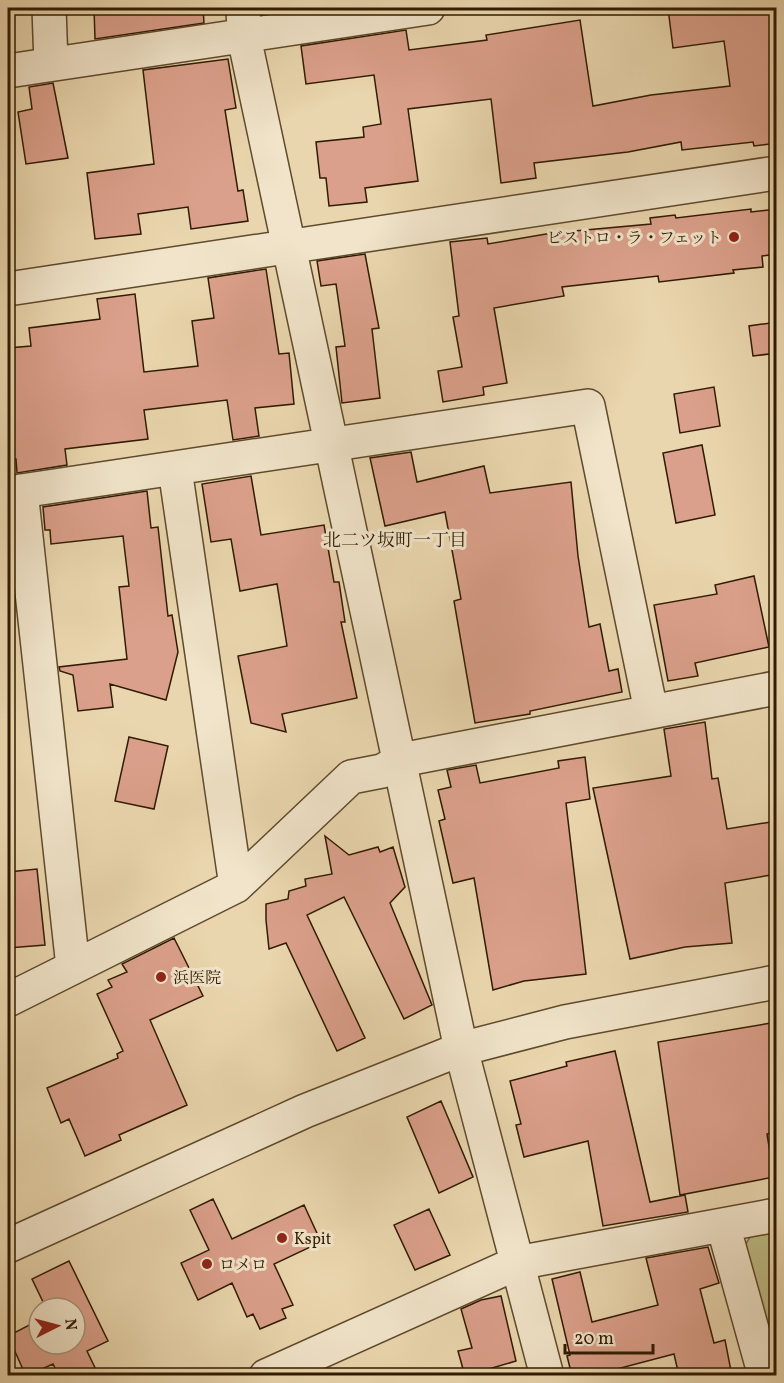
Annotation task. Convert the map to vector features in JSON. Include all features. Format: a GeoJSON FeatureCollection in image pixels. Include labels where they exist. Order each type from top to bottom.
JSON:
{"type":"FeatureCollection","features":[{"type":"Feature","properties":{"kind":"street"},"geometry":{"type":"LineString","coordinates":[[49,8],[51,64]]}},
{"type":"Feature","properties":{"kind":"street"},"geometry":{"type":"LineString","coordinates":[[8,71],[51,64],[243,22],[428,8]]}},
{"type":"Feature","properties":{"kind":"street"},"geometry":{"type":"LineString","coordinates":[[243,22],[289,248],[401,760],[461,1049],[547,1376]]}},
{"type":"Feature","properties":{"kind":"street"},"geometry":{"type":"LineString","coordinates":[[8,289],[777,173]]}},
{"type":"Feature","properties":{"kind":"street"},"geometry":{"type":"LineString","coordinates":[[73,968],[14,492],[588,405],[651,711]]}},
{"type":"Feature","properties":{"kind":"street"},"geometry":{"type":"LineString","coordinates":[[175,469],[236,886]]}},
{"type":"Feature","properties":{"kind":"street"},"geometry":{"type":"LineString","coordinates":[[8,1000],[236,886],[351,777],[382,771],[401,760],[777,688]]}},
{"type":"Feature","properties":{"kind":"street"},"geometry":{"type":"LineString","coordinates":[[8,1246],[305,1112],[461,1049],[565,1022],[777,981]]}},
{"type":"Feature","properties":{"kind":"street"},"geometry":{"type":"LineString","coordinates":[[266,1376],[322,1363],[517,1263],[777,1215]]}},
{"type":"Feature","properties":{"kind":"street"},"geometry":{"type":"LineString","coordinates":[[723,1226],[765,1376]]}},
{"type":"Feature","properties":{"kind":"shaded area"},"geometry":{"type":"Polygon","coordinates":[[[776,1232],[776,1365],[744,1247],[750,1237],[776,1232]]]}},
{"type":"Feature","properties":{"kind":"building"},"geometry":{"type":"Polygon","coordinates":[[[94,8],[203,8],[204,23],[95,39],[94,8]]]}},
{"type":"Feature","properties":{"kind":"building"},"geometry":{"type":"Polygon","coordinates":[[[668,8],[777,8],[777,143],[754,146],[753,142],[682,150],[681,142],[628,152],[534,163],[536,178],[501,183],[491,99],[408,109],[418,181],[365,188],[367,202],[329,206],[326,178],[320,178],[316,142],[364,137],[363,127],[381,124],[374,75],[306,84],[301,46],[406,30],[409,50],[487,40],[486,35],[580,20],[593,106],[651,95],[730,86],[724,41],[673,48],[668,8]]]}},
{"type":"Feature","properties":{"kind":"building"},"geometry":{"type":"Polygon","coordinates":[[[228,59],[236,108],[225,110],[238,191],[243,190],[248,221],[191,229],[188,207],[138,214],[141,234],[95,239],[87,173],[154,164],[143,70],[228,59]]]}},
{"type":"Feature","properties":{"kind":"building"},"geometry":{"type":"Polygon","coordinates":[[[53,83],[68,158],[26,164],[18,112],[32,109],[29,87],[53,83]]]}},
{"type":"Feature","properties":{"kind":"building"},"geometry":{"type":"Polygon","coordinates":[[[751,209],[751,212],[777,209],[777,254],[762,256],[763,267],[659,282],[658,276],[562,287],[564,296],[494,308],[507,383],[483,387],[484,395],[443,402],[438,371],[462,367],[453,317],[459,316],[450,242],[487,238],[488,244],[552,233],[651,224],[650,218],[675,215],[676,218],[751,209]]]}},
{"type":"Feature","properties":{"kind":"building"},"geometry":{"type":"Polygon","coordinates":[[[365,254],[379,328],[372,329],[380,398],[342,403],[336,347],[345,346],[336,284],[321,286],[317,261],[365,254]]]}},
{"type":"Feature","properties":{"kind":"building"},"geometry":{"type":"Polygon","coordinates":[[[266,269],[279,354],[289,353],[294,404],[255,408],[259,436],[233,440],[227,400],[144,410],[148,439],[65,449],[67,465],[17,473],[16,459],[8,460],[8,348],[31,346],[29,328],[100,319],[97,299],[135,294],[144,372],[198,366],[192,321],[214,318],[208,278],[266,269]]]}},
{"type":"Feature","properties":{"kind":"building"},"geometry":{"type":"Polygon","coordinates":[[[777,322],[777,353],[753,356],[749,326],[777,322]]]}},
{"type":"Feature","properties":{"kind":"building"},"geometry":{"type":"Polygon","coordinates":[[[714,387],[720,426],[680,433],[674,394],[714,387]]]}},
{"type":"Feature","properties":{"kind":"building"},"geometry":{"type":"Polygon","coordinates":[[[702,445],[715,515],[676,523],[663,453],[702,445]]]}},
{"type":"Feature","properties":{"kind":"building"},"geometry":{"type":"Polygon","coordinates":[[[411,452],[417,482],[484,466],[490,493],[571,482],[578,556],[589,627],[600,624],[609,671],[618,669],[622,692],[530,711],[530,714],[475,723],[454,601],[461,599],[445,512],[385,526],[370,458],[411,452]]]}},
{"type":"Feature","properties":{"kind":"building"},"geometry":{"type":"Polygon","coordinates":[[[251,476],[261,535],[324,525],[334,582],[339,582],[345,622],[341,622],[357,698],[282,714],[286,732],[251,723],[238,656],[287,646],[277,584],[240,591],[231,539],[211,542],[202,484],[251,476]]]}},
{"type":"Feature","properties":{"kind":"building"},"geometry":{"type":"Polygon","coordinates":[[[147,491],[151,528],[158,527],[168,616],[172,615],[178,652],[166,700],[110,684],[113,707],[78,711],[73,675],[60,671],[59,667],[127,659],[119,587],[129,586],[123,536],[51,544],[50,530],[45,530],[43,507],[147,491]]]}},
{"type":"Feature","properties":{"kind":"building"},"geometry":{"type":"Polygon","coordinates":[[[754,576],[769,647],[695,663],[698,676],[668,681],[654,605],[717,594],[715,585],[754,576]]]}},
{"type":"Feature","properties":{"kind":"building"},"geometry":{"type":"Polygon","coordinates":[[[705,722],[712,779],[718,778],[727,829],[777,821],[777,874],[725,883],[732,943],[685,947],[630,959],[593,788],[671,776],[664,729],[705,722]]]}},
{"type":"Feature","properties":{"kind":"building"},"geometry":{"type":"Polygon","coordinates":[[[129,737],[168,746],[154,809],[115,801],[129,737]]]}},
{"type":"Feature","properties":{"kind":"building"},"geometry":{"type":"Polygon","coordinates":[[[585,757],[590,799],[566,803],[586,974],[524,981],[493,990],[474,878],[453,883],[439,821],[445,819],[438,790],[451,787],[447,770],[476,765],[480,783],[559,768],[558,761],[585,757]]]}},
{"type":"Feature","properties":{"kind":"building"},"geometry":{"type":"Polygon","coordinates":[[[325,836],[349,855],[378,847],[380,852],[393,847],[405,887],[390,903],[432,1005],[404,1019],[344,897],[307,915],[365,1038],[337,1051],[286,943],[269,949],[266,920],[266,904],[288,899],[289,891],[306,886],[305,879],[332,874],[325,836]]]}},
{"type":"Feature","properties":{"kind":"building"},"geometry":{"type":"Polygon","coordinates":[[[37,869],[45,945],[8,948],[8,872],[37,869]]]}},
{"type":"Feature","properties":{"kind":"building"},"geometry":{"type":"Polygon","coordinates":[[[174,938],[203,996],[150,1020],[187,1105],[119,1135],[121,1140],[85,1156],[69,1119],[61,1123],[47,1088],[118,1058],[117,1054],[123,1051],[97,994],[112,987],[108,980],[127,972],[122,964],[174,938]]]}},
{"type":"Feature","properties":{"kind":"building"},"geometry":{"type":"Polygon","coordinates":[[[777,1022],[777,1114],[772,1115],[775,1132],[767,1134],[774,1177],[680,1195],[658,1042],[777,1022]]]}},
{"type":"Feature","properties":{"kind":"building"},"geometry":{"type":"Polygon","coordinates":[[[615,1051],[650,1202],[685,1195],[688,1212],[603,1226],[588,1141],[524,1157],[516,1125],[521,1124],[510,1081],[567,1066],[566,1062],[615,1051]]]}},
{"type":"Feature","properties":{"kind":"building"},"geometry":{"type":"Polygon","coordinates":[[[441,1101],[473,1177],[439,1193],[407,1117],[441,1101]]]}},
{"type":"Feature","properties":{"kind":"building"},"geometry":{"type":"Polygon","coordinates":[[[213,1199],[232,1239],[304,1205],[321,1242],[274,1264],[293,1305],[282,1309],[286,1318],[260,1329],[253,1314],[247,1317],[232,1283],[198,1300],[181,1263],[209,1250],[190,1210],[213,1199]]]}},
{"type":"Feature","properties":{"kind":"building"},"geometry":{"type":"Polygon","coordinates":[[[429,1209],[450,1255],[415,1270],[394,1225],[429,1209]]]}},
{"type":"Feature","properties":{"kind":"building"},"geometry":{"type":"Polygon","coordinates":[[[708,1247],[719,1283],[700,1289],[714,1343],[725,1340],[732,1376],[679,1376],[674,1354],[613,1370],[614,1376],[572,1376],[567,1356],[570,1355],[552,1279],[580,1272],[592,1322],[658,1305],[646,1258],[708,1247]]]}},
{"type":"Feature","properties":{"kind":"building"},"geometry":{"type":"Polygon","coordinates":[[[69,1261],[86,1296],[40,1296],[32,1279],[69,1261]]]}},
{"type":"Feature","properties":{"kind":"building"},"geometry":{"type":"Polygon","coordinates":[[[501,1296],[516,1361],[465,1376],[458,1351],[472,1348],[461,1309],[481,1300],[501,1296]]]}},
{"type":"Feature","properties":{"kind":"building"},"geometry":{"type":"Polygon","coordinates":[[[87,1298],[108,1341],[87,1351],[87,1298]]]}},
{"type":"Feature","properties":{"kind":"building"},"geometry":{"type":"Polygon","coordinates":[[[27,1326],[27,1356],[87,1356],[87,1351],[99,1376],[59,1376],[53,1364],[26,1376],[8,1336],[27,1326]]]}},
{"type":"Feature","properties":{"kind":"place","name":"ビストロ・ラ・フェット"},"geometry":{"type":"Point","coordinates":[734,237]}},
{"type":"Feature","properties":{"kind":"place","name":"浜医院"},"geometry":{"type":"Point","coordinates":[161,977]}},
{"type":"Feature","properties":{"kind":"place","name":"Kspit"},"geometry":{"type":"Point","coordinates":[282,1238]}},
{"type":"Feature","properties":{"kind":"place","name":"ロメロ"},"geometry":{"type":"Point","coordinates":[207,1264]}},
{"type":"Feature","properties":{"kind":"district","name":"北二ツ坂町一丁目"},"geometry":{"type":"Point","coordinates":[395,540]}}]}
